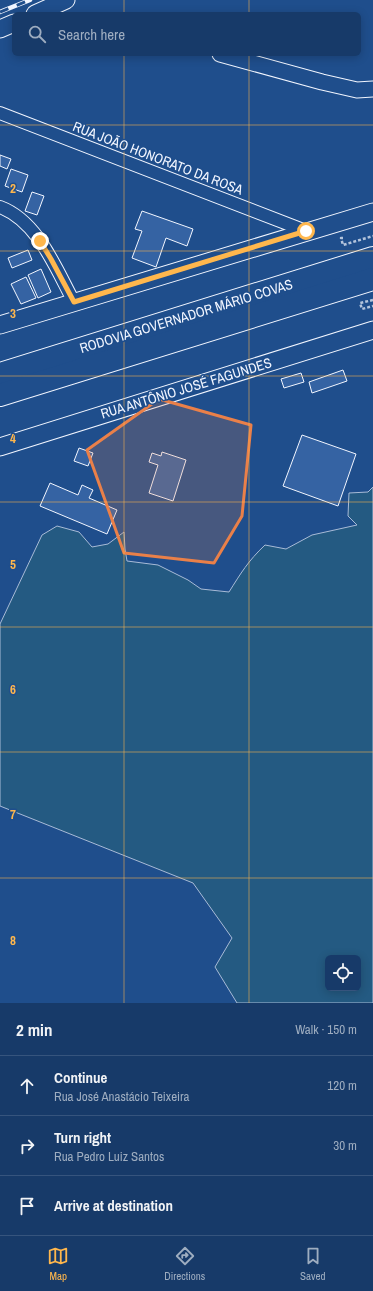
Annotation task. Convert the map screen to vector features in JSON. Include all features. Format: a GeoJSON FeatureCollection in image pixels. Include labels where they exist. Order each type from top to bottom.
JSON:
{"type":"FeatureCollection","features":[{"type":"Feature","properties":{"kind":"highway","name":"RODOVIA GOVERNADOR MÁRIO COVAS"},"geometry":{"type":"LineString","coordinates":[[0,374],[373,258]]}},
{"type":"Feature","properties":{"kind":"highway","name":"RODOVIA GOVERNADOR MÁRIO COVAS"},"geometry":{"type":"LineString","coordinates":[[0,395],[373,279]]}},
{"type":"Feature","properties":{"kind":"main road"},"geometry":{"type":"LineString","coordinates":[[39,12],[66,0]]}},
{"type":"Feature","properties":{"kind":"main road"},"geometry":{"type":"LineString","coordinates":[[0,29],[12,24]]}},
{"type":"Feature","properties":{"kind":"main road"},"geometry":{"type":"LineString","coordinates":[[0,325],[306,231],[373,212]]}},
{"type":"Feature","properties":{"kind":"main road","name":"RUA ANTÔNIO JOSÉ FAGUNDES"},"geometry":{"type":"LineString","coordinates":[[0,447],[373,330]]}},
{"type":"Feature","properties":{"kind":"street"},"geometry":{"type":"LineString","coordinates":[[228,56],[357,90],[373,89]]}},
{"type":"Feature","properties":{"kind":"street","name":"RUA JOÃO HONORATO DA ROSA"},"geometry":{"type":"LineString","coordinates":[[0,114],[306,231]]}},
{"type":"Feature","properties":{"kind":"street"},"geometry":{"type":"LineString","coordinates":[[0,207],[20,218],[30,228],[51,259],[74,302]]}},
{"type":"Feature","properties":{"kind":"path"},"geometry":{"type":"LineString","coordinates":[[348,236],[342,238],[343,244],[373,236]]}},
{"type":"Feature","properties":{"kind":"path"},"geometry":{"type":"LineString","coordinates":[[373,300],[360,303],[362,309],[373,306]]}},
{"type":"Feature","properties":{"kind":"highlighted area"},"geometry":{"type":"Polygon","coordinates":[[[159,399],[251,425],[242,516],[214,563],[124,553],[87,450],[159,399]]]}},
{"type":"Feature","properties":{"kind":"shaded area"},"geometry":{"type":"Polygon","coordinates":[[[373,487],[373,1003],[237,1003],[215,967],[232,938],[193,883],[0,806],[0,624],[42,535],[57,526],[79,532],[92,547],[108,544],[124,532],[127,561],[158,565],[188,580],[201,589],[229,592],[249,562],[265,545],[286,549],[312,535],[357,525],[348,516],[349,493],[368,492],[373,487]]]}},
{"type":"Feature","properties":{"kind":"building"},"geometry":{"type":"Polygon","coordinates":[[[0,155],[11,159],[7,169],[0,166],[0,155]]]}},
{"type":"Feature","properties":{"kind":"building"},"geometry":{"type":"Polygon","coordinates":[[[11,169],[28,175],[22,192],[5,186],[11,169]]]}},
{"type":"Feature","properties":{"kind":"building"},"geometry":{"type":"Polygon","coordinates":[[[32,192],[44,196],[37,215],[25,211],[32,192]]]}},
{"type":"Feature","properties":{"kind":"building"},"geometry":{"type":"Polygon","coordinates":[[[142,211],[193,229],[187,246],[166,238],[156,267],[132,258],[142,231],[135,229],[142,211]]]}},
{"type":"Feature","properties":{"kind":"building"},"geometry":{"type":"Polygon","coordinates":[[[28,250],[32,260],[12,268],[8,258],[28,250]]]}},
{"type":"Feature","properties":{"kind":"building"},"geometry":{"type":"Polygon","coordinates":[[[41,269],[51,292],[38,298],[28,275],[41,269]]]}},
{"type":"Feature","properties":{"kind":"building"},"geometry":{"type":"Polygon","coordinates":[[[26,277],[36,298],[21,304],[11,284],[26,277]]]}},
{"type":"Feature","properties":{"kind":"building"},"geometry":{"type":"Polygon","coordinates":[[[343,370],[347,381],[312,393],[309,382],[343,370]]]}},
{"type":"Feature","properties":{"kind":"building"},"geometry":{"type":"Polygon","coordinates":[[[301,373],[304,382],[284,388],[281,379],[301,373]]]}},
{"type":"Feature","properties":{"kind":"building"},"geometry":{"type":"Polygon","coordinates":[[[302,435],[356,454],[338,506],[283,486],[302,435]]]}},
{"type":"Feature","properties":{"kind":"building"},"geometry":{"type":"Polygon","coordinates":[[[79,448],[93,453],[88,466],[74,461],[79,448]]]}},
{"type":"Feature","properties":{"kind":"building"},"geometry":{"type":"Polygon","coordinates":[[[162,452],[186,460],[173,501],[149,493],[158,465],[149,462],[152,453],[161,456],[162,452]]]}},
{"type":"Feature","properties":{"kind":"building"},"geometry":{"type":"Polygon","coordinates":[[[50,483],[78,495],[82,485],[93,490],[89,498],[117,510],[107,534],[40,506],[50,483]]]}},
{"type":"Feature","properties":{"kind":"railway"},"geometry":{"type":"LineString","coordinates":[[0,12],[30,0]]}},
{"type":"Feature","properties":{"kind":"route"},"geometry":{"type":"LineString","coordinates":[[40,241],[74,302],[306,231]]}}]}
